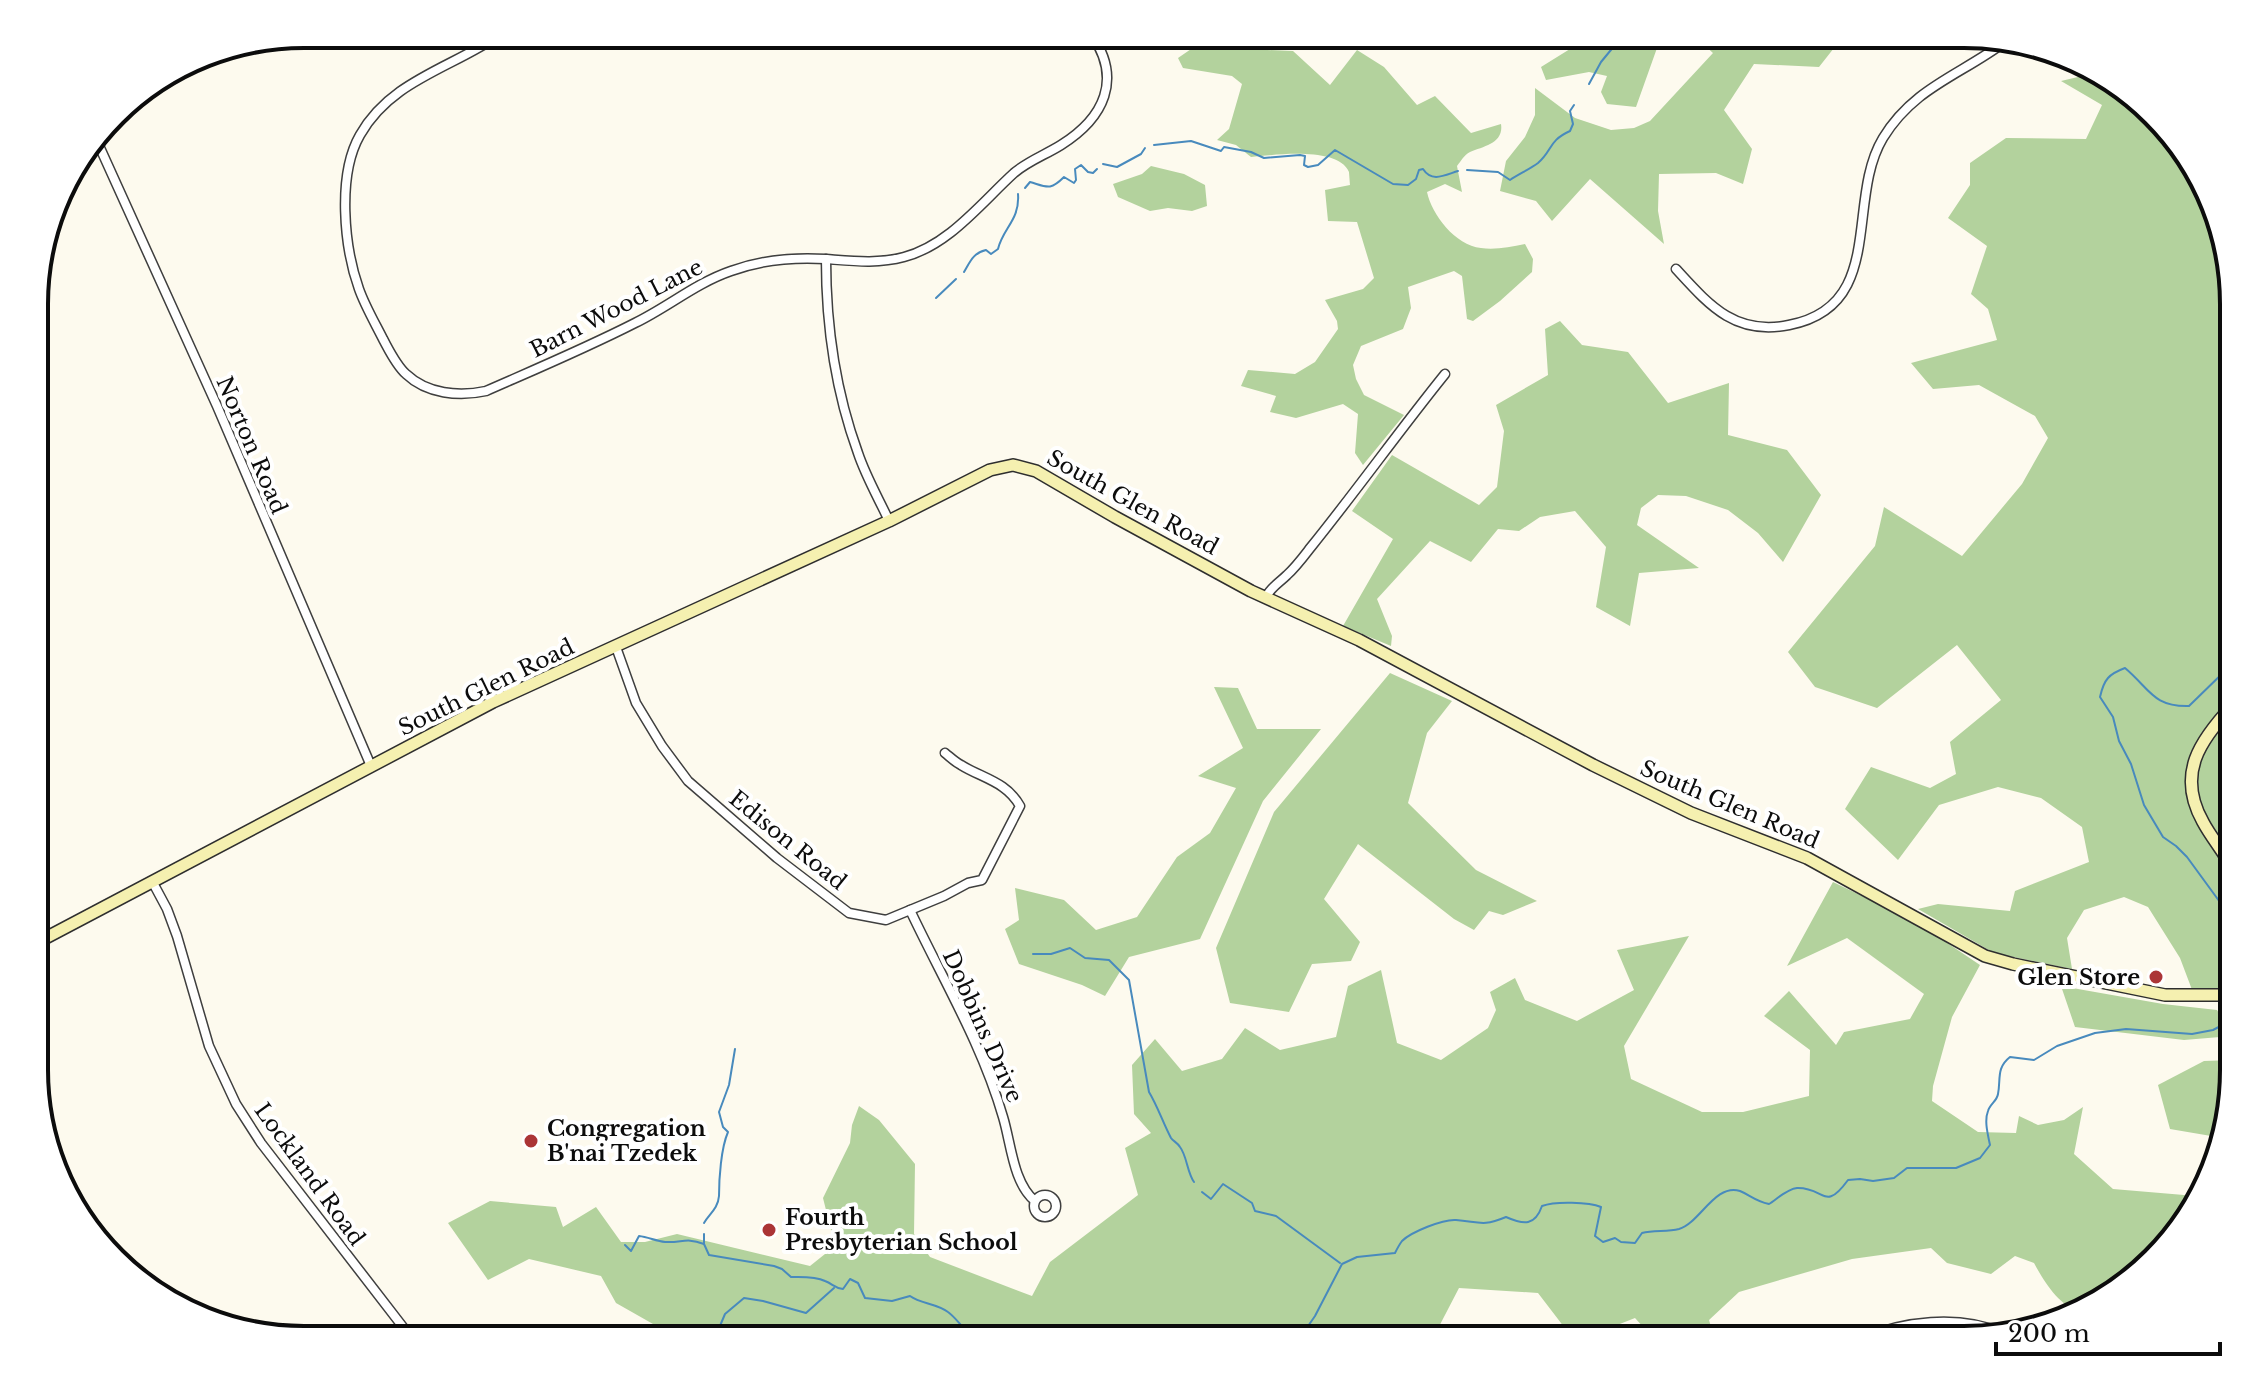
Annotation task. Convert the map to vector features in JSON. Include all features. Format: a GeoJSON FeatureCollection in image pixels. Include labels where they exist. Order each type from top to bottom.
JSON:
{"type":"FeatureCollection","features":[{"type":"Feature","properties":{"kind":"main road","name":"South Glen Road"},"geometry":{"type":"LineString","coordinates":[[48,937],[493,702],[889,521],[990,470],[1007,465],[1036,471],[1266,597],[1359,640],[1593,765],[1691,813],[1807,858],[1985,956],[2165,995],[2219,993]]}},
{"type":"Feature","properties":{"kind":"main road"},"geometry":{"type":"LineString","coordinates":[[2219,720],[2198,748],[2191,787],[2194,806],[2219,847]]}},
{"type":"Feature","properties":{"kind":"street","name":"Barn Wood Lane"},"geometry":{"type":"LineString","coordinates":[[476,48],[397,92],[377,110],[359,137],[349,165],[346,202],[352,265],[360,291],[391,354],[406,374],[427,387],[440,392],[469,395],[486,391],[637,322],[700,284],[731,271],[762,262],[795,258],[886,262],[927,249],[948,234],[1018,169],[1078,133],[1098,111],[1105,97],[1108,69],[1101,48]]}},
{"type":"Feature","properties":{"kind":"street"},"geometry":{"type":"LineString","coordinates":[[1676,269],[1714,308],[1744,324],[1775,328],[1813,318],[1825,310],[1840,295],[1856,266],[1866,185],[1882,140],[1899,115],[1916,98],[1994,50]]}},
{"type":"Feature","properties":{"kind":"street","name":"Norton Road"},"geometry":{"type":"LineString","coordinates":[[101,149],[217,406],[371,766]]}},
{"type":"Feature","properties":{"kind":"street"},"geometry":{"type":"LineString","coordinates":[[826,259],[832,357],[842,404],[859,457],[889,521]]}},
{"type":"Feature","properties":{"kind":"street"},"geometry":{"type":"LineString","coordinates":[[1266,597],[1270,589],[1289,574],[1308,552],[1445,374]]}},
{"type":"Feature","properties":{"kind":"street","name":"Edison Road"},"geometry":{"type":"LineString","coordinates":[[616,647],[636,703],[688,781],[777,858],[849,913],[886,920],[968,883],[982,880],[1019,809],[1016,800],[1002,786],[960,765],[945,753]]}},
{"type":"Feature","properties":{"kind":"street","name":"Lockland Road"},"geometry":{"type":"LineString","coordinates":[[152,881],[177,936],[209,1046],[236,1104],[261,1143],[402,1326]]}},
{"type":"Feature","properties":{"kind":"street","name":"Dobbins Drive"},"geometry":{"type":"LineString","coordinates":[[910,910],[979,1054],[1003,1114],[1018,1172],[1027,1194],[1035,1201]]}},
{"type":"Feature","properties":{"kind":"street"},"geometry":{"type":"LineString","coordinates":[[1909,1325],[1972,1325]]}},
{"type":"Feature","properties":{"kind":"green space"},"geometry":{"type":"Polygon","coordinates":[[[1193,48],[1293,51],[1330,85],[1357,50],[1384,67],[1417,105],[1435,96],[1471,133],[1501,124],[1496,140],[1468,153],[1457,166],[1462,192],[1445,184],[1427,192],[1446,228],[1471,246],[1486,249],[1525,244],[1533,259],[1532,272],[1473,321],[1467,319],[1462,276],[1454,271],[1408,287],[1411,308],[1403,329],[1361,346],[1353,365],[1364,395],[1404,415],[1363,465],[1355,453],[1358,414],[1343,404],[1296,418],[1270,412],[1276,396],[1241,386],[1248,370],[1295,374],[1315,362],[1338,329],[1325,300],[1363,289],[1374,278],[1357,222],[1328,221],[1325,190],[1350,185],[1349,172],[1332,158],[1304,154],[1251,157],[1236,145],[1217,140],[1229,129],[1242,84],[1232,76],[1183,68],[1178,58],[1193,48]]]}},
{"type":"Feature","properties":{"kind":"green space"},"geometry":{"type":"Polygon","coordinates":[[[1572,48],[1657,48],[1636,107],[1607,104],[1601,92],[1607,76],[1589,72],[1546,80],[1541,67],[1572,48]]]}},
{"type":"Feature","properties":{"kind":"green space"},"geometry":{"type":"Polygon","coordinates":[[[1707,48],[1834,48],[1819,67],[1754,64],[1724,110],[1752,149],[1743,184],[1716,173],[1659,174],[1658,211],[1664,244],[1590,179],[1552,221],[1536,201],[1500,191],[1506,161],[1525,137],[1535,115],[1535,88],[1575,118],[1611,130],[1634,128],[1650,121],[1713,53],[1707,48]]]}},
{"type":"Feature","properties":{"kind":"green space"},"geometry":{"type":"Polygon","coordinates":[[[2081,76],[2092,82],[2133,111],[2157,135],[2194,191],[2215,254],[2219,287],[2219,996],[2194,995],[2180,958],[2148,907],[2124,897],[2084,910],[2067,938],[2072,969],[1994,953],[1918,909],[1938,904],[2010,911],[2015,891],[2089,862],[2082,827],[2041,798],[1998,787],[1939,805],[1898,860],[1845,809],[1871,767],[1930,788],[1956,774],[1950,742],[2001,700],[1957,645],[1877,708],[1815,687],[1788,652],[1875,546],[1884,507],[1962,556],[2022,484],[2048,438],[2035,416],[1979,385],[1933,389],[1911,363],[1997,340],[1988,309],[1971,294],[1987,246],[1948,218],[1970,185],[1970,163],[2006,138],[2086,139],[2102,105],[2061,81],[2081,76]]]}},
{"type":"Feature","properties":{"kind":"green space"},"geometry":{"type":"Polygon","coordinates":[[[1151,166],[1184,174],[1205,185],[1207,206],[1192,211],[1168,208],[1150,211],[1118,197],[1113,184],[1142,174],[1151,166]]]}},
{"type":"Feature","properties":{"kind":"green space"},"geometry":{"type":"Polygon","coordinates":[[[1560,321],[1582,345],[1628,352],[1668,403],[1729,383],[1728,435],[1787,450],[1821,495],[1783,562],[1758,533],[1728,510],[1686,496],[1658,495],[1641,508],[1637,525],[1699,568],[1639,573],[1630,626],[1596,607],[1606,547],[1575,511],[1540,517],[1519,531],[1498,529],[1471,562],[1430,541],[1377,599],[1392,636],[1391,646],[1343,626],[1393,539],[1352,511],[1392,455],[1479,505],[1497,487],[1504,431],[1496,405],[1548,375],[1545,329],[1560,321]]]}},
{"type":"Feature","properties":{"kind":"green space"},"geometry":{"type":"Polygon","coordinates":[[[1390,673],[1452,701],[1427,733],[1408,803],[1476,870],[1537,901],[1503,915],[1489,911],[1474,930],[1454,919],[1358,844],[1324,899],[1360,942],[1351,961],[1312,964],[1289,1012],[1230,1003],[1216,948],[1274,812],[1390,673]]]}},
{"type":"Feature","properties":{"kind":"green space"},"geometry":{"type":"Polygon","coordinates":[[[1214,687],[1238,688],[1257,729],[1321,729],[1263,801],[1200,939],[1129,957],[1105,996],[1019,964],[1005,929],[1019,920],[1015,888],[1064,900],[1096,930],[1137,917],[1177,857],[1210,833],[1236,788],[1198,776],[1243,748],[1214,687]]]}},
{"type":"Feature","properties":{"kind":"green space"},"geometry":{"type":"Polygon","coordinates":[[[1833,882],[1916,922],[1980,965],[1952,1017],[1933,1086],[1932,1101],[1978,1132],[2016,1133],[2019,1116],[2038,1125],[2064,1120],[2083,1107],[2074,1154],[2113,1189],[2188,1195],[2186,1198],[2145,1251],[2120,1273],[2066,1305],[2052,1292],[2034,1263],[2015,1256],[1991,1274],[1947,1263],[1931,1248],[1852,1259],[1739,1292],[1709,1320],[1711,1325],[1642,1325],[1635,1318],[1617,1325],[1563,1325],[1538,1293],[1459,1288],[1440,1325],[654,1326],[616,1303],[601,1276],[529,1259],[488,1280],[448,1223],[490,1201],[556,1207],[563,1227],[596,1207],[621,1242],[645,1242],[677,1234],[810,1266],[835,1246],[823,1198],[850,1143],[859,1106],[879,1120],[915,1164],[914,1234],[930,1257],[1032,1296],[1050,1262],[1138,1195],[1125,1148],[1151,1133],[1134,1114],[1132,1065],[1155,1039],[1182,1071],[1222,1059],[1245,1028],[1280,1050],[1336,1037],[1348,986],[1381,970],[1397,1043],[1441,1060],[1488,1028],[1496,1010],[1490,992],[1515,978],[1525,1000],[1577,1021],[1634,990],[1617,950],[1689,936],[1624,1046],[1631,1079],[1702,1112],[1743,1112],[1809,1096],[1810,1050],[1764,1016],[1789,991],[1836,1045],[1844,1032],[1910,1019],[1924,994],[1847,938],[1787,966],[1833,882]]]}},
{"type":"Feature","properties":{"kind":"green space"},"geometry":{"type":"Polygon","coordinates":[[[2061,986],[2217,1010],[2219,1013],[2219,1037],[2184,1040],[2075,1027],[2061,986]]]}},
{"type":"Feature","properties":{"kind":"green space"},"geometry":{"type":"Polygon","coordinates":[[[2219,1060],[2219,1087],[2211,1136],[2170,1129],[2158,1085],[2204,1061],[2219,1060]]]}},
{"type":"Feature","properties":{"kind":"waterway"},"geometry":{"type":"LineString","coordinates":[[1589,84],[1613,48]]}},
{"type":"Feature","properties":{"kind":"waterway"},"geometry":{"type":"LineString","coordinates":[[1467,170],[1498,172],[1510,180],[1532,167],[1558,138],[1570,131],[1573,124],[1570,111],[1574,105]]}},
{"type":"Feature","properties":{"kind":"waterway"},"geometry":{"type":"LineString","coordinates":[[1154,145],[1191,141],[1221,151],[1224,147],[1264,158],[1300,155],[1305,156],[1304,165],[1308,167],[1318,165],[1335,150],[1393,184],[1408,185],[1423,169],[1435,177],[1458,171]]}},
{"type":"Feature","properties":{"kind":"waterway"},"geometry":{"type":"LineString","coordinates":[[1103,164],[1117,167],[1141,154],[1145,148]]}},
{"type":"Feature","properties":{"kind":"waterway"},"geometry":{"type":"LineString","coordinates":[[1025,188],[1030,182],[1052,186],[1064,177],[1074,183],[1075,169],[1081,165],[1088,172],[1093,173],[1097,169]]}},
{"type":"Feature","properties":{"kind":"waterway"},"geometry":{"type":"LineString","coordinates":[[964,272],[978,253],[986,250],[991,254],[998,249],[1014,217],[1018,194]]}},
{"type":"Feature","properties":{"kind":"waterway"},"geometry":{"type":"LineString","coordinates":[[936,298],[956,279]]}},
{"type":"Feature","properties":{"kind":"waterway"},"geometry":{"type":"LineString","coordinates":[[2219,677],[2189,706],[2177,706],[2153,695],[2125,668],[2108,678],[2100,697],[2113,717],[2144,805],[2163,837],[2187,857],[2219,901]]}},
{"type":"Feature","properties":{"kind":"waterway"},"geometry":{"type":"LineString","coordinates":[[1033,954],[1051,954],[1070,948],[1085,958],[1109,960],[1129,980],[1149,1092],[1171,1138],[1182,1151],[1194,1182]]}},
{"type":"Feature","properties":{"kind":"waterway"},"geometry":{"type":"LineString","coordinates":[[1308,1325],[1342,1264],[1357,1257],[1395,1253],[1406,1237],[1436,1224],[1450,1220],[1486,1223],[1506,1217],[1528,1222],[1536,1217],[1542,1206],[1580,1203],[1601,1207],[1595,1236],[1603,1242],[1615,1238],[1621,1242],[1635,1243],[1642,1233],[1674,1230],[1687,1225],[1715,1198],[1731,1190],[1769,1204],[1797,1188],[1829,1197],[1848,1180],[1894,1178],[1907,1168],[1956,1168],[1980,1158],[1990,1145],[1987,1115],[1997,1096],[2001,1070],[2010,1057],[2034,1060],[2057,1046],[2095,1033],[2126,1029],[2192,1034],[2219,1027]]}},
{"type":"Feature","properties":{"kind":"waterway"},"geometry":{"type":"LineString","coordinates":[[704,1223],[718,1201],[722,1155],[728,1132],[723,1127],[719,1112],[729,1085],[735,1049]]}},
{"type":"Feature","properties":{"kind":"waterway"},"geometry":{"type":"LineString","coordinates":[[1202,1192],[1211,1199],[1223,1184],[1252,1203],[1255,1211],[1276,1216],[1340,1263]]}},
{"type":"Feature","properties":{"kind":"waterway"},"geometry":{"type":"LineString","coordinates":[[704,1234],[704,1244]]}},
{"type":"Feature","properties":{"kind":"waterway"},"geometry":{"type":"LineString","coordinates":[[625,1245],[631,1251],[639,1236],[665,1242],[698,1242],[704,1244],[709,1255],[774,1266],[791,1277],[817,1278],[843,1289],[850,1279],[858,1283],[865,1298],[892,1301],[910,1296],[943,1309],[962,1326]]}},
{"type":"Feature","properties":{"kind":"waterway"},"geometry":{"type":"LineString","coordinates":[[720,1326],[725,1314],[744,1298],[806,1313],[834,1288]]}},
{"type":"Feature","properties":{"kind":"place","name":"Glen Store"},"geometry":{"type":"Point","coordinates":[2156,977]}},
{"type":"Feature","properties":{"kind":"place","name":"Congregation B'nai Tzedek"},"geometry":{"type":"Point","coordinates":[531,1141]}},
{"type":"Feature","properties":{"kind":"place","name":"Fourth Presbyterian School"},"geometry":{"type":"Point","coordinates":[769,1230]}}]}
